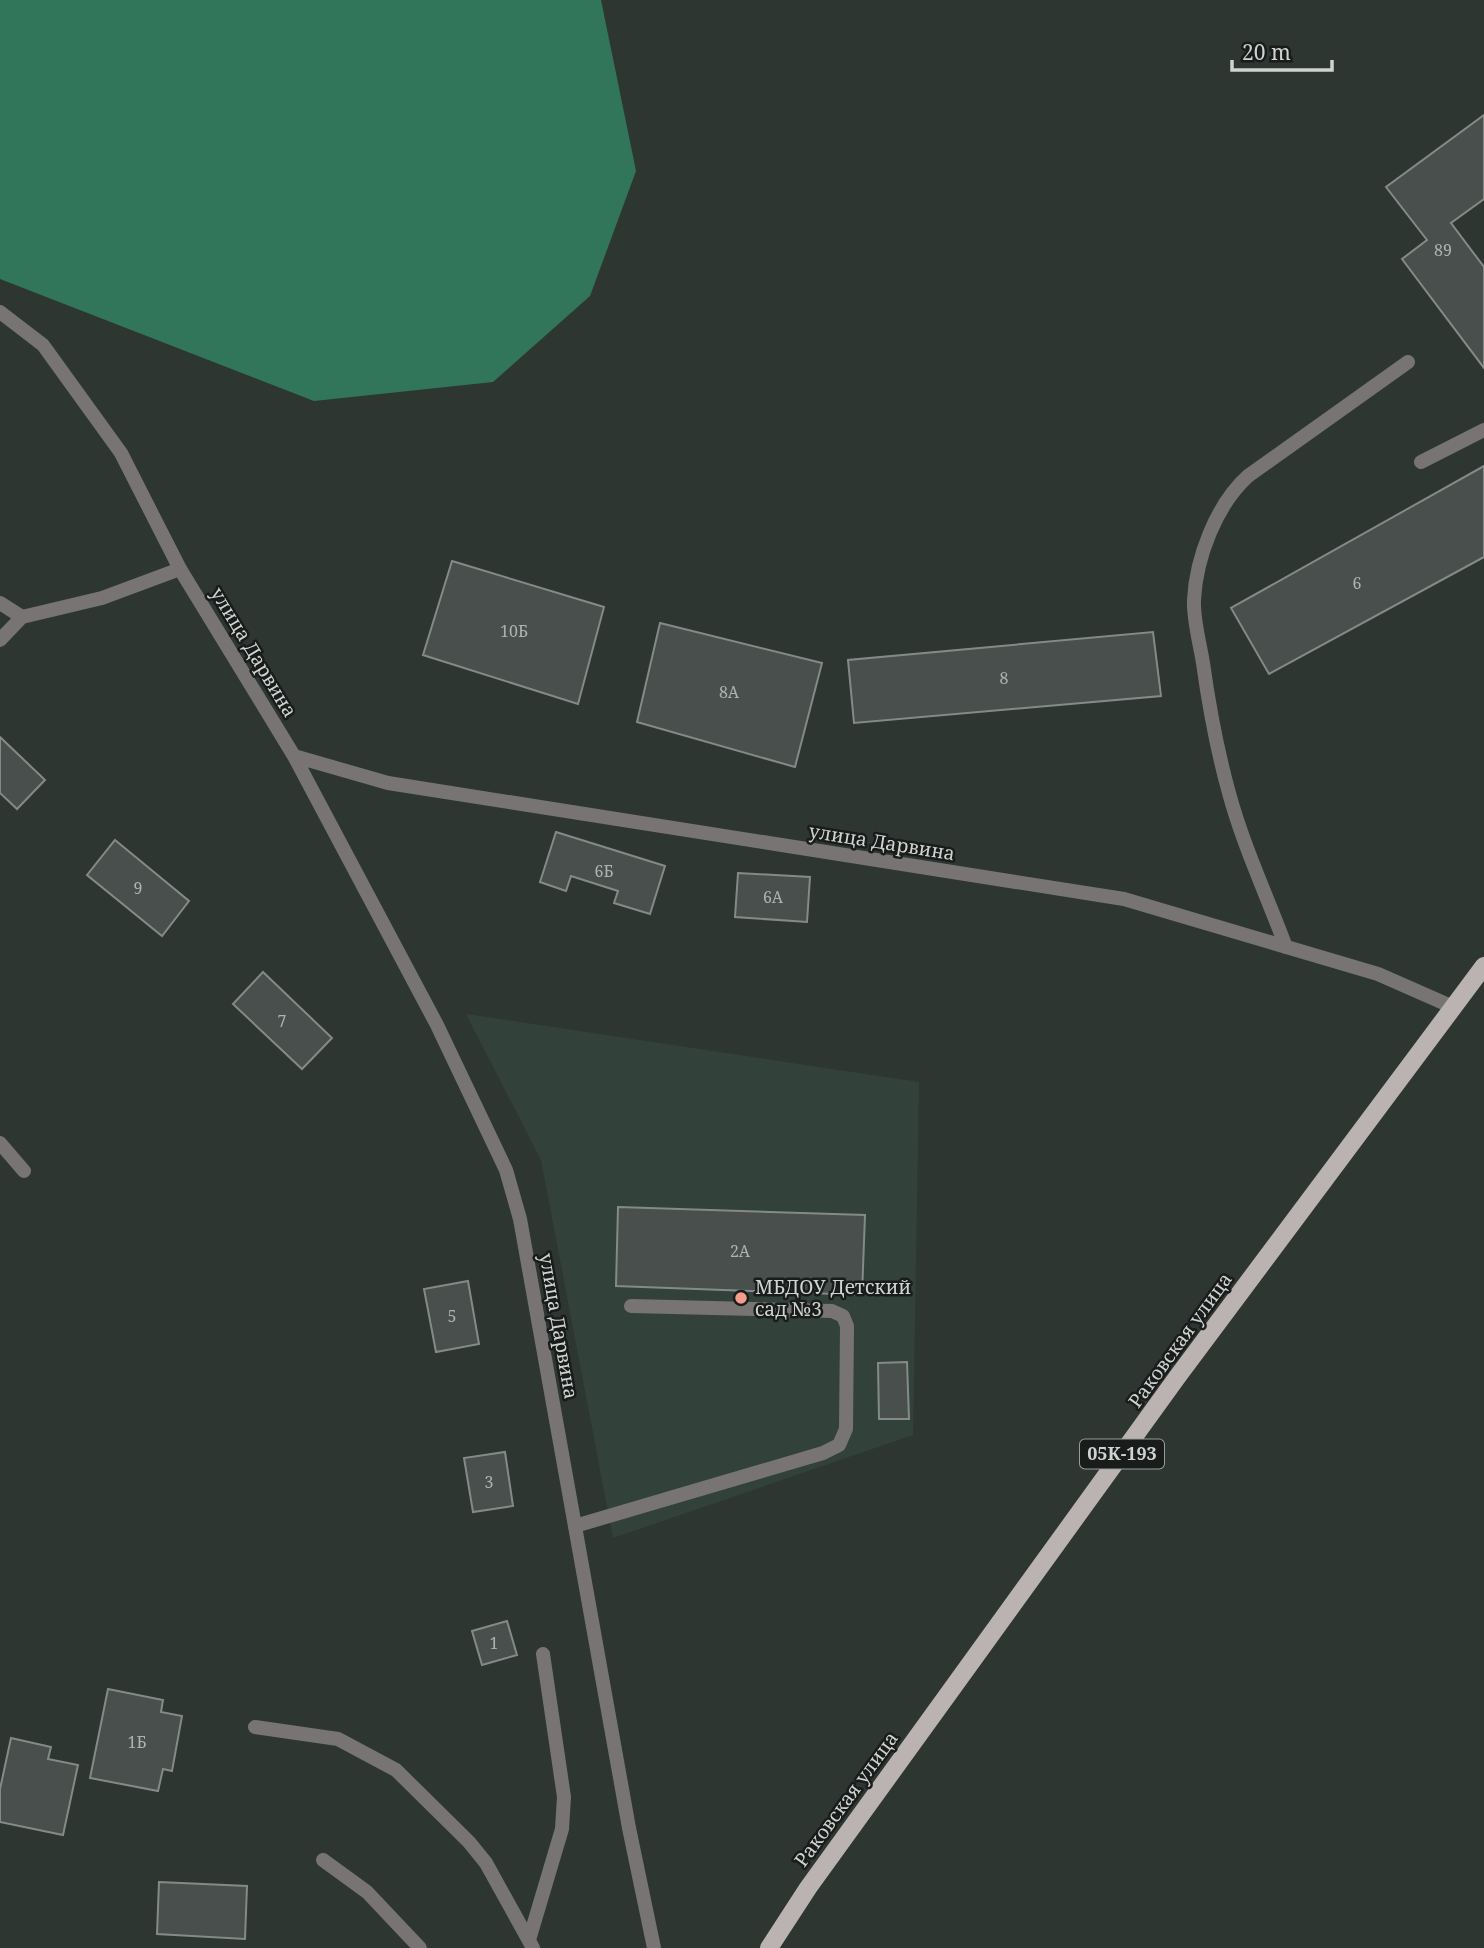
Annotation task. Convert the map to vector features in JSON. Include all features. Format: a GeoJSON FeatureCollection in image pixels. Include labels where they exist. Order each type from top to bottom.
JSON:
{"type":"FeatureCollection","features":[{"type":"Feature","properties":{"kind":"main road","name":"Раковская улица"},"geometry":{"type":"LineString","coordinates":[[769,1948],[808,1888],[1178,1376],[1484,966]]}},
{"type":"Feature","properties":{"kind":"street","name":"улица Дарвина"},"geometry":{"type":"LineString","coordinates":[[0,312],[43,345],[121,453],[180,569],[294,756],[437,1025],[506,1170],[520,1219],[629,1828],[654,1948]]}},
{"type":"Feature","properties":{"kind":"street"},"geometry":{"type":"LineString","coordinates":[[1286,947],[1229,794],[1208,700],[1194,602],[1199,563],[1221,510],[1234,489],[1248,476],[1408,362]]}},
{"type":"Feature","properties":{"kind":"street"},"geometry":{"type":"LineString","coordinates":[[1421,462],[1484,430]]}},
{"type":"Feature","properties":{"kind":"street"},"geometry":{"type":"LineString","coordinates":[[0,639],[22,617],[102,598],[180,569]]}},
{"type":"Feature","properties":{"kind":"street"},"geometry":{"type":"LineString","coordinates":[[0,603],[22,617]]}},
{"type":"Feature","properties":{"kind":"street","name":"улица Дарвина"},"geometry":{"type":"LineString","coordinates":[[294,756],[388,783],[1124,899],[1378,974],[1452,1007]]}},
{"type":"Feature","properties":{"kind":"street"},"geometry":{"type":"LineString","coordinates":[[0,1143],[24,1171]]}},
{"type":"Feature","properties":{"kind":"street"},"geometry":{"type":"LineString","coordinates":[[575,1526],[823,1453],[839,1445],[846,1429],[847,1326],[843,1316],[832,1311],[631,1306]]}},
{"type":"Feature","properties":{"kind":"street"},"geometry":{"type":"LineString","coordinates":[[531,1944],[562,1829],[564,1797],[543,1654]]}},
{"type":"Feature","properties":{"kind":"street"},"geometry":{"type":"LineString","coordinates":[[255,1727],[338,1739],[396,1770],[469,1842],[486,1863],[531,1944]]}},
{"type":"Feature","properties":{"kind":"street"},"geometry":{"type":"LineString","coordinates":[[323,1860],[367,1892],[420,1948]]}},
{"type":"Feature","properties":{"kind":"shaded area","name":"МБДОУ Детский сад №3"},"geometry":{"type":"Polygon","coordinates":[[[466,1014],[919,1082],[913,1435],[613,1538],[541,1160],[466,1014]]]}},
{"type":"Feature","properties":{"kind":"green space"},"geometry":{"type":"Polygon","coordinates":[[[0,0],[601,0],[636,171],[590,296],[493,382],[314,401],[0,279],[0,0]]]}},
{"type":"Feature","properties":{"kind":"building"},"geometry":{"type":"Polygon","coordinates":[[[1484,115],[1484,199],[1451,223],[1484,267],[1484,368],[1402,259],[1427,240],[1386,187],[1484,115]]]}},
{"type":"Feature","properties":{"kind":"building"},"geometry":{"type":"Polygon","coordinates":[[[1484,466],[1484,557],[1269,674],[1231,608],[1484,466]]]}},
{"type":"Feature","properties":{"kind":"building"},"geometry":{"type":"Polygon","coordinates":[[[452,561],[604,607],[578,704],[423,655],[452,561]]]}},
{"type":"Feature","properties":{"kind":"building"},"geometry":{"type":"Polygon","coordinates":[[[660,623],[822,663],[795,767],[637,722],[660,623]]]}},
{"type":"Feature","properties":{"kind":"building"},"geometry":{"type":"Polygon","coordinates":[[[1153,632],[1161,696],[854,723],[848,660],[1153,632]]]}},
{"type":"Feature","properties":{"kind":"building"},"geometry":{"type":"Polygon","coordinates":[[[0,737],[45,780],[17,809],[0,793],[0,737]]]}},
{"type":"Feature","properties":{"kind":"building"},"geometry":{"type":"Polygon","coordinates":[[[556,832],[665,866],[650,914],[614,903],[618,891],[571,876],[566,891],[540,882],[556,832]]]}},
{"type":"Feature","properties":{"kind":"building"},"geometry":{"type":"Polygon","coordinates":[[[115,840],[189,901],[162,936],[87,875],[115,840]]]}},
{"type":"Feature","properties":{"kind":"building"},"geometry":{"type":"Polygon","coordinates":[[[738,873],[810,877],[807,922],[735,917],[738,873]]]}},
{"type":"Feature","properties":{"kind":"building"},"geometry":{"type":"Polygon","coordinates":[[[263,972],[332,1038],[302,1069],[233,1004],[263,972]]]}},
{"type":"Feature","properties":{"kind":"building"},"geometry":{"type":"Polygon","coordinates":[[[618,1207],[865,1215],[862,1295],[616,1286],[618,1207]]]}},
{"type":"Feature","properties":{"kind":"building"},"geometry":{"type":"Polygon","coordinates":[[[468,1281],[479,1344],[436,1352],[424,1289],[468,1281]]]}},
{"type":"Feature","properties":{"kind":"building"},"geometry":{"type":"Polygon","coordinates":[[[907,1362],[909,1419],[879,1419],[878,1363],[907,1362]]]}},
{"type":"Feature","properties":{"kind":"building"},"geometry":{"type":"Polygon","coordinates":[[[505,1452],[513,1506],[473,1512],[464,1458],[505,1452]]]}},
{"type":"Feature","properties":{"kind":"building"},"geometry":{"type":"Polygon","coordinates":[[[507,1621],[517,1655],[482,1665],[472,1631],[507,1621]]]}},
{"type":"Feature","properties":{"kind":"building"},"geometry":{"type":"Polygon","coordinates":[[[108,1689],[163,1700],[161,1712],[182,1716],[172,1771],[163,1769],[158,1791],[90,1778],[108,1689]]]}},
{"type":"Feature","properties":{"kind":"building"},"geometry":{"type":"Polygon","coordinates":[[[11,1738],[51,1747],[48,1759],[78,1765],[63,1835],[0,1822],[0,1789],[11,1738]]]}},
{"type":"Feature","properties":{"kind":"building"},"geometry":{"type":"Polygon","coordinates":[[[159,1882],[247,1886],[245,1939],[157,1934],[159,1882]]]}},
{"type":"Feature","properties":{"kind":"place","name":"МБДОУ Детский сад №3"},"geometry":{"type":"Point","coordinates":[741,1298]}}]}
